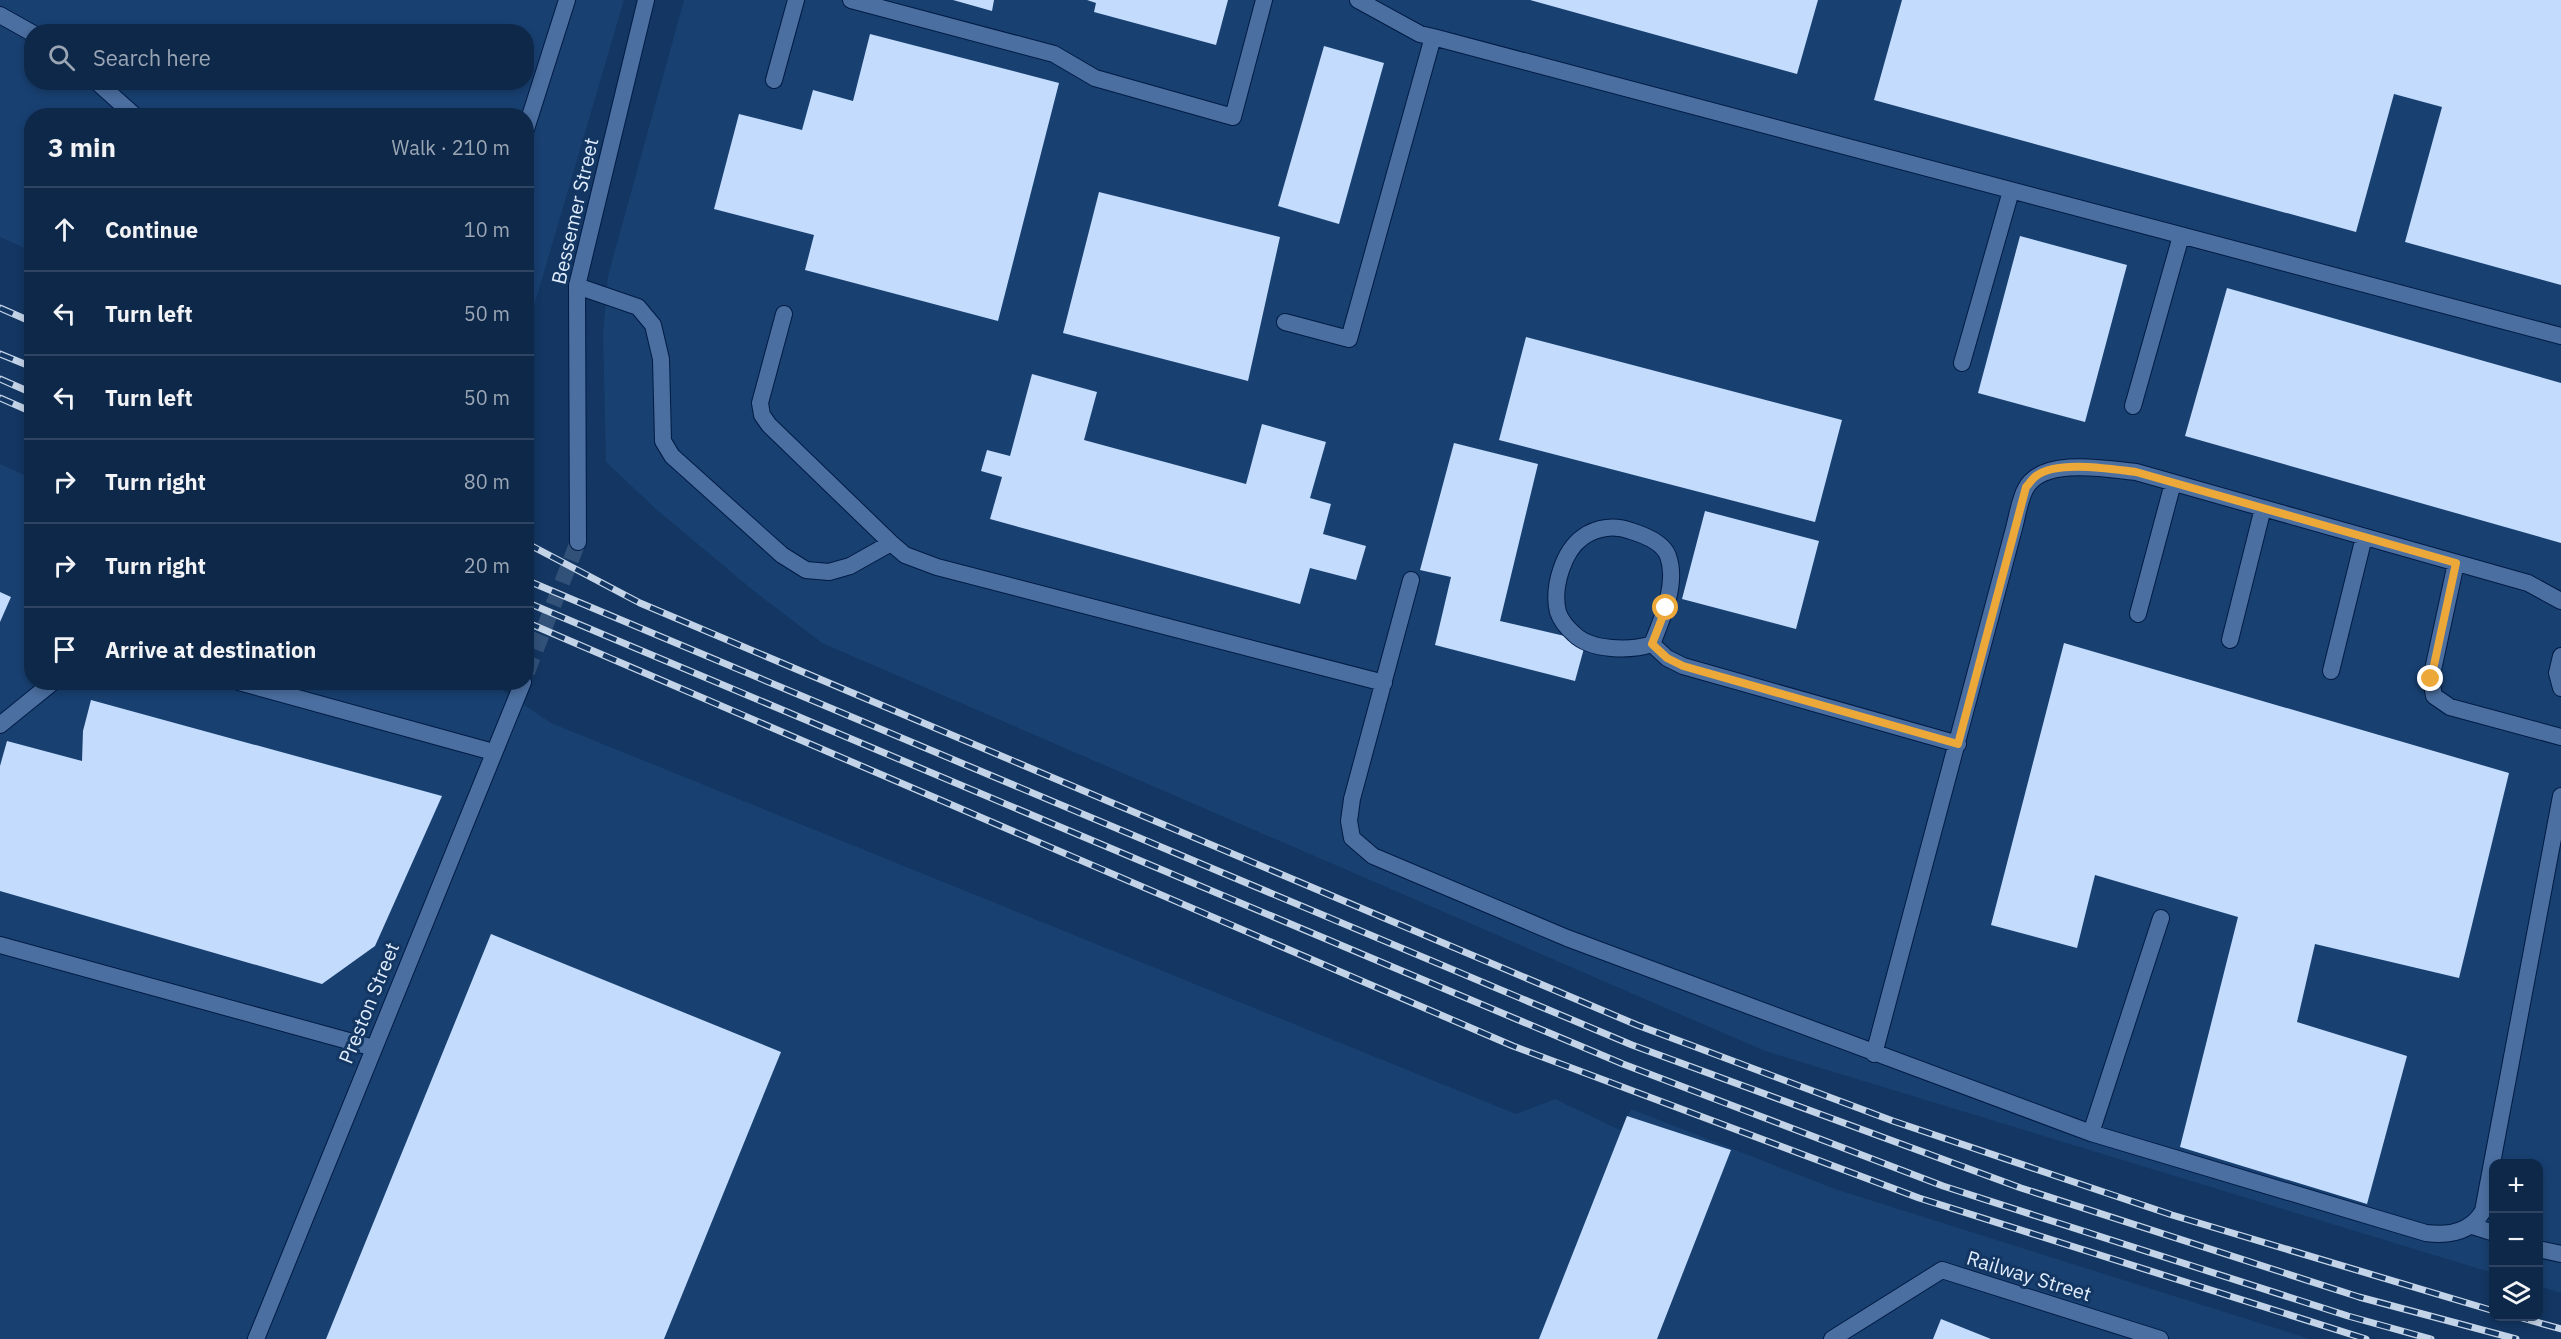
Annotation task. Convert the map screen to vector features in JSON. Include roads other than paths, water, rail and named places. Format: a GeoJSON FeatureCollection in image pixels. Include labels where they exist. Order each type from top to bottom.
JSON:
{"type":"FeatureCollection","features":[{"type":"Feature","properties":{"kind":"street"},"geometry":{"type":"LineString","coordinates":[[533,108],[567,0]]}},
{"type":"Feature","properties":{"kind":"street","name":"Bessemer Street"},"geometry":{"type":"LineString","coordinates":[[578,542],[577,286],[646,0]]}},
{"type":"Feature","properties":{"kind":"street"},"geometry":{"type":"LineString","coordinates":[[774,80],[796,0]]}},
{"type":"Feature","properties":{"kind":"street"},"geometry":{"type":"LineString","coordinates":[[851,0],[1054,54],[1095,78],[1233,117],[1264,0]]}},
{"type":"Feature","properties":{"kind":"street"},"geometry":{"type":"LineString","coordinates":[[1358,0],[1420,34],[2561,336]]}},
{"type":"Feature","properties":{"kind":"street"},"geometry":{"type":"LineString","coordinates":[[0,15],[24,28]]}},
{"type":"Feature","properties":{"kind":"street"},"geometry":{"type":"LineString","coordinates":[[1285,321],[1348,339],[1432,37]]}},
{"type":"Feature","properties":{"kind":"street"},"geometry":{"type":"LineString","coordinates":[[106,90],[126,108]]}},
{"type":"Feature","properties":{"kind":"street"},"geometry":{"type":"LineString","coordinates":[[1962,363],[2011,191]]}},
{"type":"Feature","properties":{"kind":"street"},"geometry":{"type":"LineString","coordinates":[[2133,406],[2181,236]]}},
{"type":"Feature","properties":{"kind":"street"},"geometry":{"type":"LineString","coordinates":[[577,286],[638,307],[654,325],[661,359],[663,441],[672,456],[782,555],[806,570],[829,572],[850,566],[891,543]]}},
{"type":"Feature","properties":{"kind":"street"},"geometry":{"type":"LineString","coordinates":[[784,314],[760,403],[762,415],[769,425],[905,555],[928,565],[1384,683]]}},
{"type":"Feature","properties":{"kind":"street"},"geometry":{"type":"LineString","coordinates":[[1874,1054],[2026,487],[2037,475],[2054,469],[2094,467],[2136,472],[2528,583],[2561,601]]}},
{"type":"Feature","properties":{"kind":"street"},"geometry":{"type":"LineString","coordinates":[[2138,614],[2173,483]]}},
{"type":"Feature","properties":{"kind":"street"},"geometry":{"type":"LineString","coordinates":[[2230,640],[2263,508]]}},
{"type":"Feature","properties":{"kind":"street"},"geometry":{"type":"LineString","coordinates":[[1611,528],[1628,530],[1659,544],[1668,555],[1671,583],[1666,608],[1652,644],[1641,648],[1607,647],[1577,637],[1563,623],[1558,610],[1557,586],[1564,563],[1573,547],[1583,537],[1597,530],[1611,528]]}},
{"type":"Feature","properties":{"kind":"street"},"geometry":{"type":"LineString","coordinates":[[2331,671],[2364,537]]}},
{"type":"Feature","properties":{"kind":"street"},"geometry":{"type":"LineString","coordinates":[[2456,563],[2431,679],[2434,696],[2450,706],[2561,737]]}},
{"type":"Feature","properties":{"kind":"street"},"geometry":{"type":"LineString","coordinates":[[1411,580],[1352,799],[1349,821],[1352,838],[1373,856],[1567,938],[2091,1133],[2426,1233],[2449,1233],[2472,1226],[2483,1211],[2561,796]]}},
{"type":"Feature","properties":{"kind":"street"},"geometry":{"type":"LineString","coordinates":[[1652,644],[1667,658],[1683,666],[1958,744]]}},
{"type":"Feature","properties":{"kind":"street"},"geometry":{"type":"LineString","coordinates":[[2561,656],[2557,674],[2561,688]]}},
{"type":"Feature","properties":{"kind":"street"},"geometry":{"type":"LineString","coordinates":[[0,725],[43,690]]}},
{"type":"Feature","properties":{"kind":"street"},"geometry":{"type":"LineString","coordinates":[[269,690],[492,752]]}},
{"type":"Feature","properties":{"kind":"street","name":"Preston Street"},"geometry":{"type":"LineString","coordinates":[[256,1339],[519,690]]}},
{"type":"Feature","properties":{"kind":"street"},"geometry":{"type":"LineString","coordinates":[[2091,1133],[2161,918]]}},
{"type":"Feature","properties":{"kind":"street"},"geometry":{"type":"LineString","coordinates":[[0,945],[374,1048]]}},
{"type":"Feature","properties":{"kind":"street"},"geometry":{"type":"LineString","coordinates":[[2472,1226],[2489,1232]]}},
{"type":"Feature","properties":{"kind":"street"},"geometry":{"type":"LineString","coordinates":[[2543,1250],[2561,1254]]}},
{"type":"Feature","properties":{"kind":"street","name":"Railway Street"},"geometry":{"type":"LineString","coordinates":[[1832,1339],[1942,1270],[2160,1339]]}},
{"type":"Feature","properties":{"kind":"tunnel"},"geometry":{"type":"LineString","coordinates":[[534,654],[578,542]]}},
{"type":"Feature","properties":{"kind":"railway"},"geometry":{"type":"LineString","coordinates":[[0,308],[24,318]]}},
{"type":"Feature","properties":{"kind":"railway"},"geometry":{"type":"LineString","coordinates":[[0,354],[24,364]]}},
{"type":"Feature","properties":{"kind":"railway"},"geometry":{"type":"LineString","coordinates":[[0,379],[24,390]]}},
{"type":"Feature","properties":{"kind":"railway"},"geometry":{"type":"LineString","coordinates":[[0,398],[24,408]]}},
{"type":"Feature","properties":{"kind":"railway"},"geometry":{"type":"LineString","coordinates":[[534,547],[640,603],[1637,1025],[1893,1121],[2172,1215],[2489,1310]]}},
{"type":"Feature","properties":{"kind":"railway"},"geometry":{"type":"LineString","coordinates":[[534,583],[1632,1045],[2021,1188],[2359,1297],[2516,1339]]}},
{"type":"Feature","properties":{"kind":"railway"},"geometry":{"type":"LineString","coordinates":[[534,605],[1623,1064],[1943,1186],[2348,1316],[2431,1339]]}},
{"type":"Feature","properties":{"kind":"railway"},"geometry":{"type":"LineString","coordinates":[[534,625],[1513,1046],[1919,1198],[2366,1339]]}},
{"type":"Feature","properties":{"kind":"railway"},"geometry":{"type":"LineString","coordinates":[[2533,1321],[2561,1329]]}}]}
